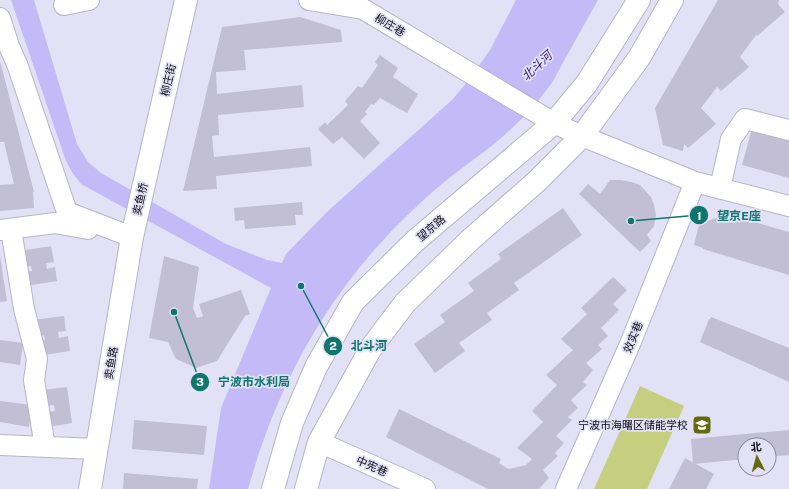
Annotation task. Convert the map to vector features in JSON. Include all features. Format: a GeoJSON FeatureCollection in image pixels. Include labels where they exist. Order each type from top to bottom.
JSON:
{"type":"FeatureCollection","features":[{"type":"Feature","properties":{"kind":"main road","name":"柳庄街"},"geometry":{"type":"LineString","coordinates":[[149,161],[186,0]]}},
{"type":"Feature","properties":{"kind":"main road","name":"望京路"},"geometry":{"type":"LineString","coordinates":[[273,489],[292,423],[316,367],[353,302],[415,241],[554,123],[587,83],[639,0]]}},
{"type":"Feature","properties":{"kind":"main road"},"geometry":{"type":"LineString","coordinates":[[306,489],[319,442],[371,348],[405,303],[470,240],[536,182],[582,136],[638,58],[672,0]]}},
{"type":"Feature","properties":{"kind":"main road","name":"卖鱼桥"},"geometry":{"type":"LineString","coordinates":[[132,236],[149,161]]}},
{"type":"Feature","properties":{"kind":"main road","name":"卖鱼路"},"geometry":{"type":"LineString","coordinates":[[90,489],[132,236]]}},
{"type":"Feature","properties":{"kind":"street"},"geometry":{"type":"LineString","coordinates":[[64,5],[89,0]]}},
{"type":"Feature","properties":{"kind":"street","name":"柳庄巷"},"geometry":{"type":"LineString","coordinates":[[309,0],[366,5],[463,69],[554,123],[695,182],[789,206]]}},
{"type":"Feature","properties":{"kind":"street"},"geometry":{"type":"LineString","coordinates":[[0,18],[5,46],[17,64],[67,212],[132,236]]}},
{"type":"Feature","properties":{"kind":"street"},"geometry":{"type":"LineString","coordinates":[[720,188],[731,139],[745,119],[789,130]]}},
{"type":"Feature","properties":{"kind":"street","name":"效实巷"},"geometry":{"type":"LineString","coordinates":[[566,489],[630,344],[695,182]]}},
{"type":"Feature","properties":{"kind":"street"},"geometry":{"type":"LineString","coordinates":[[45,447],[34,380],[37,359],[6,230],[55,224],[132,236]]}},
{"type":"Feature","properties":{"kind":"street","name":"中宪巷"},"geometry":{"type":"LineString","coordinates":[[319,442],[425,489]]}},
{"type":"Feature","properties":{"kind":"street"},"geometry":{"type":"LineString","coordinates":[[0,445],[97,449]]}},
{"type":"Feature","properties":{"kind":"green space"},"geometry":{"type":"Polygon","coordinates":[[[640,386],[684,406],[647,489],[594,489],[640,386]]]}},
{"type":"Feature","properties":{"kind":"water"},"geometry":{"type":"Polygon","coordinates":[[[11,0],[34,0],[77,144],[88,162],[101,173],[226,244],[267,260],[282,263],[286,254],[328,211],[452,100],[468,81],[490,50],[516,0],[598,0],[553,82],[544,94],[521,120],[502,137],[445,181],[402,220],[371,253],[344,288],[319,324],[297,363],[278,403],[262,445],[248,489],[209,489],[221,408],[271,288],[81,184],[66,161],[11,0]]]}},
{"type":"Feature","properties":{"kind":"building"},"geometry":{"type":"Polygon","coordinates":[[[718,0],[779,0],[778,4],[785,12],[757,36],[756,35],[740,57],[749,67],[721,91],[717,87],[701,108],[716,124],[688,148],[684,144],[683,151],[663,145],[655,108],[718,0]]]}},
{"type":"Feature","properties":{"kind":"building"},"geometry":{"type":"Polygon","coordinates":[[[300,17],[341,30],[342,42],[244,50],[246,70],[216,72],[217,94],[302,85],[304,107],[218,115],[219,135],[212,136],[214,157],[310,147],[312,166],[216,176],[217,189],[183,191],[222,27],[300,17]]]}},
{"type":"Feature","properties":{"kind":"building"},"geometry":{"type":"Polygon","coordinates":[[[380,55],[398,68],[393,77],[418,94],[407,113],[380,98],[374,105],[371,104],[365,112],[367,114],[360,121],[380,143],[364,159],[342,137],[333,144],[318,129],[325,122],[327,125],[348,105],[345,101],[358,86],[362,88],[378,65],[375,62],[380,55]]]}},
{"type":"Feature","properties":{"kind":"building"},"geometry":{"type":"Polygon","coordinates":[[[0,61],[34,192],[34,208],[0,211],[0,185],[14,184],[4,142],[0,142],[0,61]]]}},
{"type":"Feature","properties":{"kind":"building"},"geometry":{"type":"Polygon","coordinates":[[[753,125],[789,136],[789,178],[742,165],[753,125]]]}},
{"type":"Feature","properties":{"kind":"building"},"geometry":{"type":"Polygon","coordinates":[[[610,180],[621,180],[640,185],[651,197],[656,215],[654,226],[647,235],[651,241],[640,252],[579,194],[588,184],[600,194],[610,180]]]}},
{"type":"Feature","properties":{"kind":"building"},"geometry":{"type":"Polygon","coordinates":[[[302,202],[303,215],[295,215],[296,225],[245,229],[244,220],[235,221],[234,208],[302,202]]]}},
{"type":"Feature","properties":{"kind":"building"},"geometry":{"type":"Polygon","coordinates":[[[563,208],[582,235],[514,283],[519,290],[487,313],[492,320],[459,343],[465,351],[435,373],[414,344],[445,322],[440,315],[474,291],[468,283],[501,259],[498,254],[563,208]]]}},
{"type":"Feature","properties":{"kind":"building"},"geometry":{"type":"Polygon","coordinates":[[[727,214],[789,232],[789,275],[694,245],[699,224],[727,214]]]}},
{"type":"Feature","properties":{"kind":"building"},"geometry":{"type":"Polygon","coordinates":[[[51,246],[54,262],[46,263],[47,269],[55,267],[57,281],[26,286],[24,272],[32,271],[31,266],[22,267],[20,251],[51,246]]]}},
{"type":"Feature","properties":{"kind":"building"},"geometry":{"type":"Polygon","coordinates":[[[0,256],[7,301],[0,302],[0,256]]]}},
{"type":"Feature","properties":{"kind":"building"},"geometry":{"type":"Polygon","coordinates":[[[164,256],[199,267],[193,308],[197,318],[203,316],[199,304],[241,290],[250,314],[245,316],[217,361],[196,368],[176,359],[168,342],[149,338],[164,256]]]}},
{"type":"Feature","properties":{"kind":"building"},"geometry":{"type":"Polygon","coordinates":[[[613,277],[627,290],[613,304],[619,310],[601,328],[608,336],[598,345],[602,349],[586,363],[593,370],[583,382],[587,385],[571,400],[578,408],[568,417],[572,420],[556,436],[564,443],[555,453],[558,456],[543,470],[549,478],[539,489],[488,489],[386,437],[399,409],[501,459],[499,463],[509,469],[526,465],[532,459],[517,448],[543,422],[532,411],[557,385],[546,375],[573,350],[561,339],[587,314],[581,308],[613,277]]]}},
{"type":"Feature","properties":{"kind":"building"},"geometry":{"type":"Polygon","coordinates":[[[64,316],[66,331],[58,332],[59,338],[68,336],[70,351],[38,356],[36,341],[45,340],[44,335],[35,337],[33,320],[64,316]]]}},
{"type":"Feature","properties":{"kind":"building"},"geometry":{"type":"Polygon","coordinates":[[[711,317],[789,348],[789,382],[700,342],[711,317]]]}},
{"type":"Feature","properties":{"kind":"building"},"geometry":{"type":"Polygon","coordinates":[[[0,340],[23,343],[20,365],[0,362],[0,340]]]}},
{"type":"Feature","properties":{"kind":"building"},"geometry":{"type":"Polygon","coordinates":[[[67,387],[72,423],[48,427],[46,412],[55,411],[54,405],[45,406],[43,390],[67,387]]]}},
{"type":"Feature","properties":{"kind":"building"},"geometry":{"type":"Polygon","coordinates":[[[0,401],[32,405],[29,427],[0,422],[0,401]]]}},
{"type":"Feature","properties":{"kind":"building"},"geometry":{"type":"Polygon","coordinates":[[[134,420],[207,426],[204,455],[132,449],[134,420]]]}},
{"type":"Feature","properties":{"kind":"building"},"geometry":{"type":"Polygon","coordinates":[[[789,430],[789,455],[777,456],[777,437],[737,437],[737,460],[693,464],[691,439],[789,430]]]}},
{"type":"Feature","properties":{"kind":"building"},"geometry":{"type":"Polygon","coordinates":[[[685,458],[714,474],[706,489],[669,489],[685,458]]]}},
{"type":"Feature","properties":{"kind":"building"},"geometry":{"type":"Polygon","coordinates":[[[124,473],[198,479],[197,489],[123,489],[124,473]]]}},
{"type":"Feature","properties":{"kind":"place","name":"望京E座"},"geometry":{"type":"Point","coordinates":[631,221]}},
{"type":"Feature","properties":{"kind":"place","name":"北斗河"},"geometry":{"type":"Point","coordinates":[301,286]}},
{"type":"Feature","properties":{"kind":"place","name":"宁波市水利局"},"geometry":{"type":"Point","coordinates":[174,312]}},
{"type":"Feature","properties":{"kind":"place","name":"宁波市海曙区储能学校"},"geometry":{"type":"Point","coordinates":[702,425]}}]}
